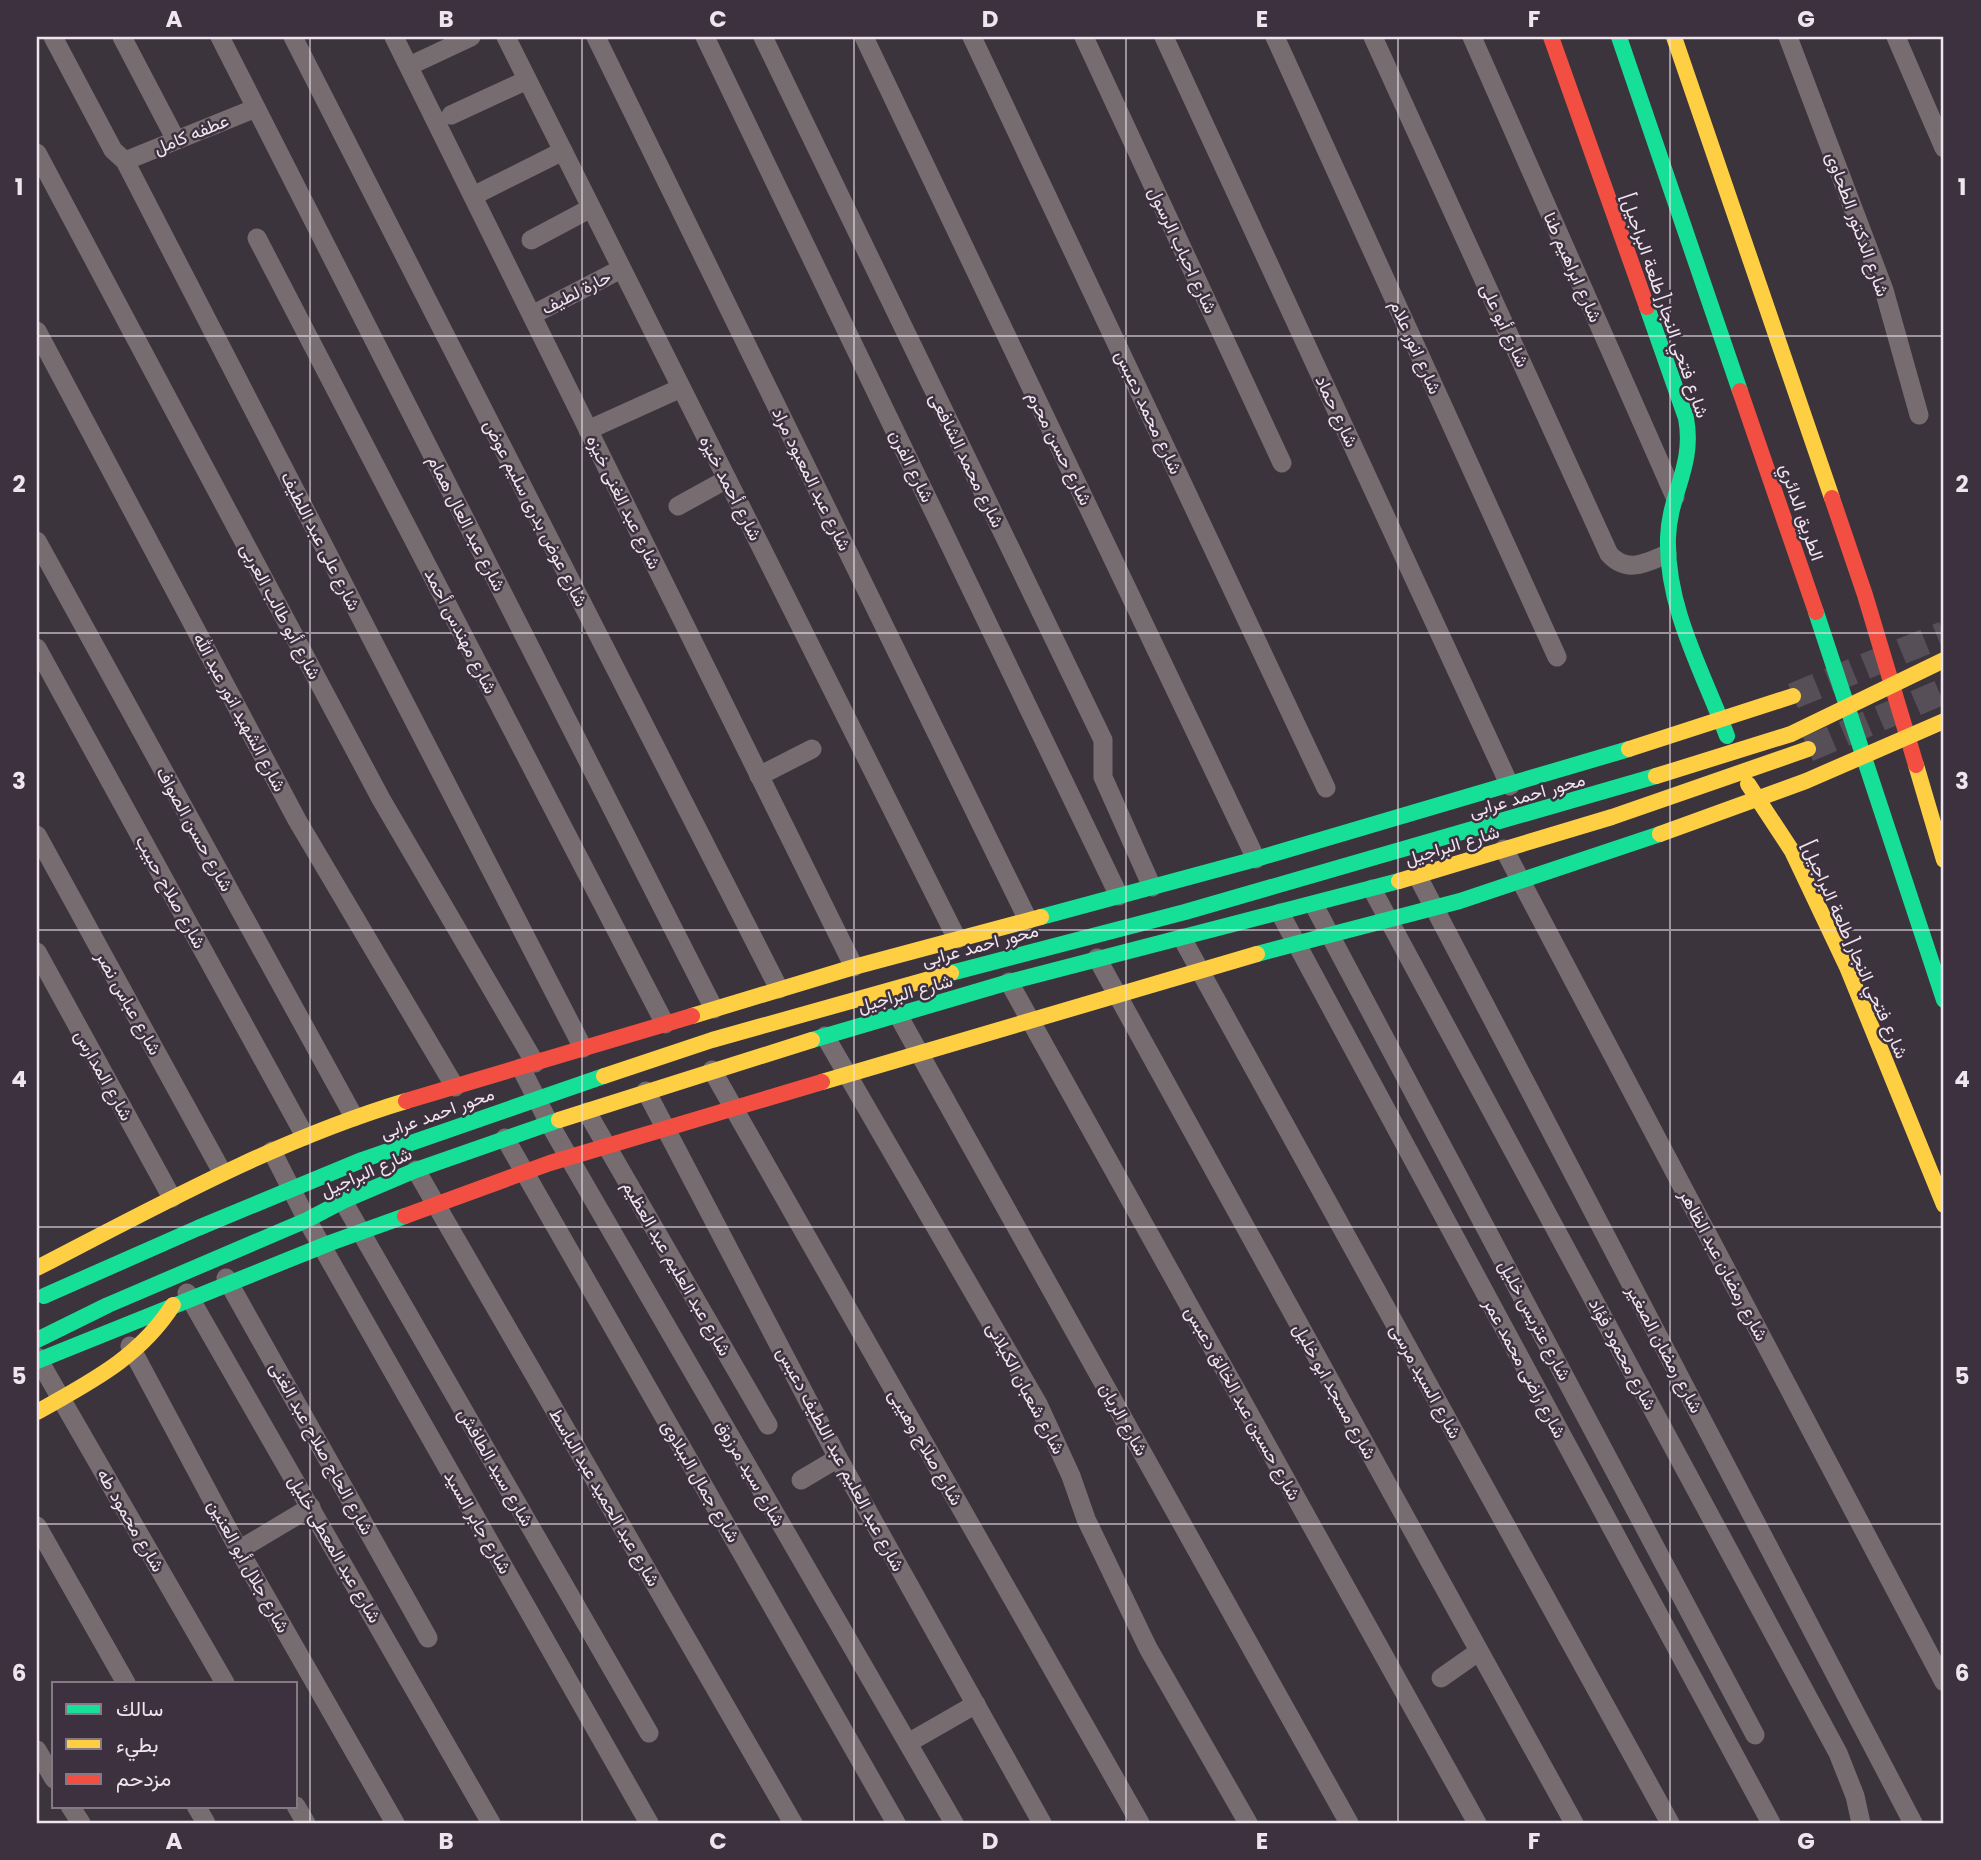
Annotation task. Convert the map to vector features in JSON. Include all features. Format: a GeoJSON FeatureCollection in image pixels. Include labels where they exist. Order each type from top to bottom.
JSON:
{"type":"FeatureCollection","features":[{"type":"Feature","properties":{"kind":"main road","name":"شارع فتحي النجار[طلعة البراجيل]"},"geometry":{"type":"LineString","coordinates":[[1551,37],[1686,418],[1689,446],[1687,461],[1670,515],[1667,554],[1674,596],[1740,773],[1792,851],[1847,967],[1944,1205]]}},
{"type":"Feature","properties":{"kind":"main road","name":"الطريق الدائري"},"geometry":{"type":"LineString","coordinates":[[1619,37],[1816,613],[1944,1000]]}},
{"type":"Feature","properties":{"kind":"main road","name":"الطريق الدائري"},"geometry":{"type":"LineString","coordinates":[[1674,37],[1865,595],[1944,860]]}},
{"type":"Feature","properties":{"kind":"main road","name":"محور احمد عرابى"},"geometry":{"type":"LineString","coordinates":[[37,1300],[198,1228],[362,1160],[545,1095],[712,1040],[936,977],[1185,912],[1508,821],[1712,759],[1791,734],[1944,660]]}},
{"type":"Feature","properties":{"kind":"main road"},"geometry":{"type":"LineString","coordinates":[[37,1268],[222,1172],[354,1118],[854,967],[1256,859],[1510,786],[1722,721],[1793,696]]}},
{"type":"Feature","properties":{"kind":"main road"},"geometry":{"type":"LineString","coordinates":[[37,1359],[386,1221],[550,1163],[1233,960],[1460,901],[1678,828],[1806,781],[1944,721]]}},
{"type":"Feature","properties":{"kind":"main road","name":"شارع البراجيل"},"geometry":{"type":"LineString","coordinates":[[37,1340],[108,1305],[416,1170],[549,1123],[712,1070],[1009,982],[1372,889],[1612,817],[1808,749]]}},
{"type":"Feature","properties":{"kind":"main road"},"geometry":{"type":"LineString","coordinates":[[37,1412],[124,1360],[153,1336],[173,1305]]}},
{"type":"Feature","properties":{"kind":"main road"},"geometry":{"type":"LineString","coordinates":[[37,1348],[82,1319]]}},
{"type":"Feature","properties":{"kind":"street","name":"شارع على عبد اللطيف"},"geometry":{"type":"LineString","coordinates":[[53,37],[113,150],[125,161],[583,1048]]}},
{"type":"Feature","properties":{"kind":"street"},"geometry":{"type":"LineString","coordinates":[[122,37],[176,141]]}},
{"type":"Feature","properties":{"kind":"street","name":"شارع عبد العال همام"},"geometry":{"type":"LineString","coordinates":[[220,37],[713,1009]]}},
{"type":"Feature","properties":{"kind":"street","name":"شارع عوض بدرى سليم عوض"},"geometry":{"type":"LineString","coordinates":[[293,37],[779,989]]}},
{"type":"Feature","properties":{"kind":"street","name":"شارع عبد الغنى خيزه"},"geometry":{"type":"LineString","coordinates":[[394,37],[854,967]]}},
{"type":"Feature","properties":{"kind":"street"},"geometry":{"type":"LineString","coordinates":[[409,66],[471,37]]}},
{"type":"Feature","properties":{"kind":"street","name":"شارع أحمد خيزه"},"geometry":{"type":"LineString","coordinates":[[506,37],[957,939]]}},
{"type":"Feature","properties":{"kind":"street","name":"شارع عبد المعبود مراد"},"geometry":{"type":"LineString","coordinates":[[596,37],[1028,920]]}},
{"type":"Feature","properties":{"kind":"street","name":"شارع الفرن"},"geometry":{"type":"LineString","coordinates":[[705,37],[1119,896]]}},
{"type":"Feature","properties":{"kind":"street","name":"شارع محمد الشافعى"},"geometry":{"type":"LineString","coordinates":[[763,37],[1103,740],[1102,778],[1153,887]]}},
{"type":"Feature","properties":{"kind":"street","name":"شارع حسن محرم"},"geometry":{"type":"LineString","coordinates":[[864,37],[1256,859]]}},
{"type":"Feature","properties":{"kind":"street","name":"شارع محمد دعبس"},"geometry":{"type":"LineString","coordinates":[[972,37],[1326,788]]}},
{"type":"Feature","properties":{"kind":"street","name":"شارع احباب الرسول"},"geometry":{"type":"LineString","coordinates":[[1084,37],[1282,463]]}},
{"type":"Feature","properties":{"kind":"street","name":"شارع حماد"},"geometry":{"type":"LineString","coordinates":[[1164,37],[1510,786]]}},
{"type":"Feature","properties":{"kind":"street","name":"شارع انور علام"},"geometry":{"type":"LineString","coordinates":[[1275,37],[1557,657]]}},
{"type":"Feature","properties":{"kind":"street","name":"شارع أبو على"},"geometry":{"type":"LineString","coordinates":[[1373,37],[1609,554],[1619,563],[1632,566],[1667,554]]}},
{"type":"Feature","properties":{"kind":"street","name":"شارع ابراهيم طنا"},"geometry":{"type":"LineString","coordinates":[[1472,37],[1675,497]]}},
{"type":"Feature","properties":{"kind":"street","name":"شارع الدكتور الطحاوى"},"geometry":{"type":"LineString","coordinates":[[1788,37],[1884,290],[1919,415]]}},
{"type":"Feature","properties":{"kind":"street"},"geometry":{"type":"LineString","coordinates":[[1896,37],[1944,148]]}},
{"type":"Feature","properties":{"kind":"street"},"geometry":{"type":"LineString","coordinates":[[451,115],[527,80]]}},
{"type":"Feature","properties":{"kind":"street","name":"عطفه كامل"},"geometry":{"type":"LineString","coordinates":[[125,161],[256,108]]}},
{"type":"Feature","properties":{"kind":"street"},"geometry":{"type":"LineString","coordinates":[[473,196],[562,151]]}},
{"type":"Feature","properties":{"kind":"street","name":"شارع أبو طالب العربى"},"geometry":{"type":"LineString","coordinates":[[37,153],[381,799],[528,1065],[549,1123]]}},
{"type":"Feature","properties":{"kind":"street"},"geometry":{"type":"LineString","coordinates":[[531,240],[591,208]]}},
{"type":"Feature","properties":{"kind":"street","name":"شارع مهندس أحمد"},"geometry":{"type":"LineString","coordinates":[[257,238],[665,1024]]}},
{"type":"Feature","properties":{"kind":"street","name":"حارة لطيف"},"geometry":{"type":"LineString","coordinates":[[532,315],[621,269]]}},
{"type":"Feature","properties":{"kind":"street","name":"شارع الشهيد انور عبد الله"},"geometry":{"type":"LineString","coordinates":[[37,331],[297,820],[455,1087]]}},
{"type":"Feature","properties":{"kind":"street"},"geometry":{"type":"LineString","coordinates":[[588,430],[681,388]]}},
{"type":"Feature","properties":{"kind":"street"},"geometry":{"type":"LineString","coordinates":[[678,506],[727,479]]}},
{"type":"Feature","properties":{"kind":"street","name":"شارع حسن الصواف"},"geometry":{"type":"LineString","coordinates":[[37,541],[354,1118]]}},
{"type":"Feature","properties":{"kind":"street","name":"شارع صلاح حبيب"},"geometry":{"type":"LineString","coordinates":[[37,648],[305,1136]]}},
{"type":"Feature","properties":{"kind":"street"},"geometry":{"type":"LineString","coordinates":[[759,776],[812,749]]}},
{"type":"Feature","properties":{"kind":"street","name":"شارع عباس نصر"},"geometry":{"type":"LineString","coordinates":[[37,835],[222,1172]]}},
{"type":"Feature","properties":{"kind":"street","name":"شارع رمضان عبد الظاهر"},"geometry":{"type":"LineString","coordinates":[[1504,849],[1944,1682]]}},
{"type":"Feature","properties":{"kind":"street","name":"شارع رمضان الصغير"},"geometry":{"type":"LineString","coordinates":[[1416,875],[1913,1823]]}},
{"type":"Feature","properties":{"kind":"street","name":"شارع محمود فؤاد"},"geometry":{"type":"LineString","coordinates":[[1372,889],[1838,1753],[1855,1796],[1861,1823]]}},
{"type":"Feature","properties":{"kind":"street","name":"شارع عتريس خليل"},"geometry":{"type":"LineString","coordinates":[[1314,905],[1755,1735]]}},
{"type":"Feature","properties":{"kind":"street","name":"شارع راضى محمد عمر"},"geometry":{"type":"LineString","coordinates":[[1280,913],[1771,1823]]}},
{"type":"Feature","properties":{"kind":"street","name":"شارع السيد مرسى"},"geometry":{"type":"LineString","coordinates":[[1182,938],[1670,1823]]}},
{"type":"Feature","properties":{"kind":"street","name":"شارع المدارس"},"geometry":{"type":"LineString","coordinates":[[37,952],[172,1198]]}},
{"type":"Feature","properties":{"kind":"street","name":"شارع مسجد ابو خليل"},"geometry":{"type":"LineString","coordinates":[[1097,958],[1574,1823]]}},
{"type":"Feature","properties":{"kind":"street","name":"شارع حسين عبد الخالق دعبس"},"geometry":{"type":"LineString","coordinates":[[1009,982],[1477,1823]]}},
{"type":"Feature","properties":{"kind":"street","name":"شارع الريان"},"geometry":{"type":"LineString","coordinates":[[898,1015],[1349,1823]]}},
{"type":"Feature","properties":{"kind":"street","name":"شارع شعبان الكيلانى"},"geometry":{"type":"LineString","coordinates":[[825,1036],[1038,1404],[1071,1476],[1086,1519],[1148,1648],[1248,1823]]}},
{"type":"Feature","properties":{"kind":"street","name":"شارع صلاح وهيبى"},"geometry":{"type":"LineString","coordinates":[[712,1070],[1140,1823]]}},
{"type":"Feature","properties":{"kind":"street","name":"شارع عبد العليم عبد اللطيف دعبس"},"geometry":{"type":"LineString","coordinates":[[646,1091],[838,1458],[1042,1823]]}},
{"type":"Feature","properties":{"kind":"street","name":"شارع عبد العليم عبد العظيم"},"geometry":{"type":"LineString","coordinates":[[586,1112],[768,1425]]}},
{"type":"Feature","properties":{"kind":"street","name":"شارع سيد مرزوق"},"geometry":{"type":"LineString","coordinates":[[549,1123],[954,1823]]}},
{"type":"Feature","properties":{"kind":"street","name":"شارع جمال الببلاوى"},"geometry":{"type":"LineString","coordinates":[[505,1138],[896,1823]]}},
{"type":"Feature","properties":{"kind":"street","name":"شارع جابر السيد"},"geometry":{"type":"LineString","coordinates":[[272,1151],[307,1220],[649,1823]]}},
{"type":"Feature","properties":{"kind":"street","name":"شارع عبد الحميد عبد الباسط"},"geometry":{"type":"LineString","coordinates":[[416,1170],[784,1820]]}},
{"type":"Feature","properties":{"kind":"street","name":"شارع سيد الطافش"},"geometry":{"type":"LineString","coordinates":[[343,1201],[649,1733]]}},
{"type":"Feature","properties":{"kind":"street","name":"شارع الحاج صلاح عبد الغنى"},"geometry":{"type":"LineString","coordinates":[[215,1258],[428,1638]]}},
{"type":"Feature","properties":{"kind":"street","name":"شارع عبد المعطى خليل"},"geometry":{"type":"LineString","coordinates":[[176,1275],[491,1823]]}},
{"type":"Feature","properties":{"kind":"street","name":"شارع جلال أبو العنين"},"geometry":{"type":"LineString","coordinates":[[108,1305],[239,1550],[395,1823]]}},
{"type":"Feature","properties":{"kind":"street","name":"شارع محمود طه"},"geometry":{"type":"LineString","coordinates":[[37,1359],[224,1682]]}},
{"type":"Feature","properties":{"kind":"street"},"geometry":{"type":"LineString","coordinates":[[801,1480],[838,1458]]}},
{"type":"Feature","properties":{"kind":"street"},"geometry":{"type":"LineString","coordinates":[[239,1550],[311,1507]]}},
{"type":"Feature","properties":{"kind":"street"},"geometry":{"type":"LineString","coordinates":[[37,1526],[125,1682]]}},
{"type":"Feature","properties":{"kind":"street"},"geometry":{"type":"LineString","coordinates":[[1440,1678],[1478,1652]]}},
{"type":"Feature","properties":{"kind":"street"},"geometry":{"type":"LineString","coordinates":[[908,1743],[976,1704]]}},
{"type":"Feature","properties":{"kind":"street"},"geometry":{"type":"LineString","coordinates":[[37,1750],[52,1776]]}},
{"type":"Feature","properties":{"kind":"street"},"geometry":{"type":"LineString","coordinates":[[71,1808],[81,1823]]}},
{"type":"Feature","properties":{"kind":"tunnel"},"geometry":{"type":"LineString","coordinates":[[1793,696],[1944,634]]}},
{"type":"Feature","properties":{"kind":"tunnel"},"geometry":{"type":"LineString","coordinates":[[1808,749],[1944,691]]}},
{"type":"Feature","properties":{"kind":"traffic: fast"},"geometry":{"type":"LineString","coordinates":[[1619,37],[1740,391]]}},
{"type":"Feature","properties":{"kind":"traffic: fast"},"geometry":{"type":"LineString","coordinates":[[1647,307],[1686,418],[1688,435],[1685,465],[1669,522],[1669,564],[1673,589],[1679,615],[1727,736]]}},
{"type":"Feature","properties":{"kind":"traffic: fast"},"geometry":{"type":"LineString","coordinates":[[1816,612],[1944,1000]]}},
{"type":"Feature","properties":{"kind":"traffic: fast"},"geometry":{"type":"LineString","coordinates":[[1041,917],[1256,859],[1629,749]]}},
{"type":"Feature","properties":{"kind":"traffic: fast"},"geometry":{"type":"LineString","coordinates":[[951,973],[1185,912],[1656,776]]}},
{"type":"Feature","properties":{"kind":"traffic: fast"},"geometry":{"type":"LineString","coordinates":[[1257,954],[1460,901],[1660,834]]}},
{"type":"Feature","properties":{"kind":"traffic: fast"},"geometry":{"type":"LineString","coordinates":[[812,1040],[1009,982],[1399,881]]}},
{"type":"Feature","properties":{"kind":"traffic: fast"},"geometry":{"type":"LineString","coordinates":[[44,1296],[362,1160],[604,1076]]}},
{"type":"Feature","properties":{"kind":"traffic: fast"},"geometry":{"type":"LineString","coordinates":[[37,1340],[108,1305],[416,1170],[559,1120]]}},
{"type":"Feature","properties":{"kind":"traffic: fast"},"geometry":{"type":"LineString","coordinates":[[37,1361],[330,1243],[405,1216]]}},
{"type":"Feature","properties":{"kind":"traffic: slow"},"geometry":{"type":"LineString","coordinates":[[1674,37],[1832,498]]}},
{"type":"Feature","properties":{"kind":"traffic: slow"},"geometry":{"type":"LineString","coordinates":[[1656,776],[1791,734],[1944,660]]}},
{"type":"Feature","properties":{"kind":"traffic: slow"},"geometry":{"type":"LineString","coordinates":[[1629,749],[1793,696]]}},
{"type":"Feature","properties":{"kind":"traffic: slow"},"geometry":{"type":"LineString","coordinates":[[1660,834],[1806,781],[1944,721]]}},
{"type":"Feature","properties":{"kind":"traffic: slow"},"geometry":{"type":"LineString","coordinates":[[1399,881],[1612,817],[1808,749]]}},
{"type":"Feature","properties":{"kind":"traffic: slow"},"geometry":{"type":"LineString","coordinates":[[1916,765],[1944,860]]}},
{"type":"Feature","properties":{"kind":"traffic: slow"},"geometry":{"type":"LineString","coordinates":[[1748,784],[1792,851],[1847,967],[1944,1205]]}},
{"type":"Feature","properties":{"kind":"traffic: slow"},"geometry":{"type":"LineString","coordinates":[[692,1016],[854,967],[1041,917]]}},
{"type":"Feature","properties":{"kind":"traffic: slow"},"geometry":{"type":"LineString","coordinates":[[822,1082],[1257,954]]}},
{"type":"Feature","properties":{"kind":"traffic: slow"},"geometry":{"type":"LineString","coordinates":[[604,1076],[712,1040],[951,973]]}},
{"type":"Feature","properties":{"kind":"traffic: slow"},"geometry":{"type":"LineString","coordinates":[[559,1120],[812,1040]]}},
{"type":"Feature","properties":{"kind":"traffic: slow"},"geometry":{"type":"LineString","coordinates":[[37,1268],[172,1198],[264,1155],[310,1135],[406,1101]]}},
{"type":"Feature","properties":{"kind":"traffic: slow"},"geometry":{"type":"LineString","coordinates":[[37,1412],[94,1379],[129,1354],[160,1324],[173,1305]]}},
{"type":"Feature","properties":{"kind":"traffic: jam"},"geometry":{"type":"LineString","coordinates":[[1551,37],[1647,307]]}},
{"type":"Feature","properties":{"kind":"traffic: jam"},"geometry":{"type":"LineString","coordinates":[[1740,391],[1816,612]]}},
{"type":"Feature","properties":{"kind":"traffic: jam"},"geometry":{"type":"LineString","coordinates":[[1832,498],[1865,595],[1916,765]]}},
{"type":"Feature","properties":{"kind":"traffic: jam"},"geometry":{"type":"LineString","coordinates":[[406,1101],[692,1016]]}},
{"type":"Feature","properties":{"kind":"traffic: jam"},"geometry":{"type":"LineString","coordinates":[[405,1216],[550,1163],[822,1082]]}}]}
